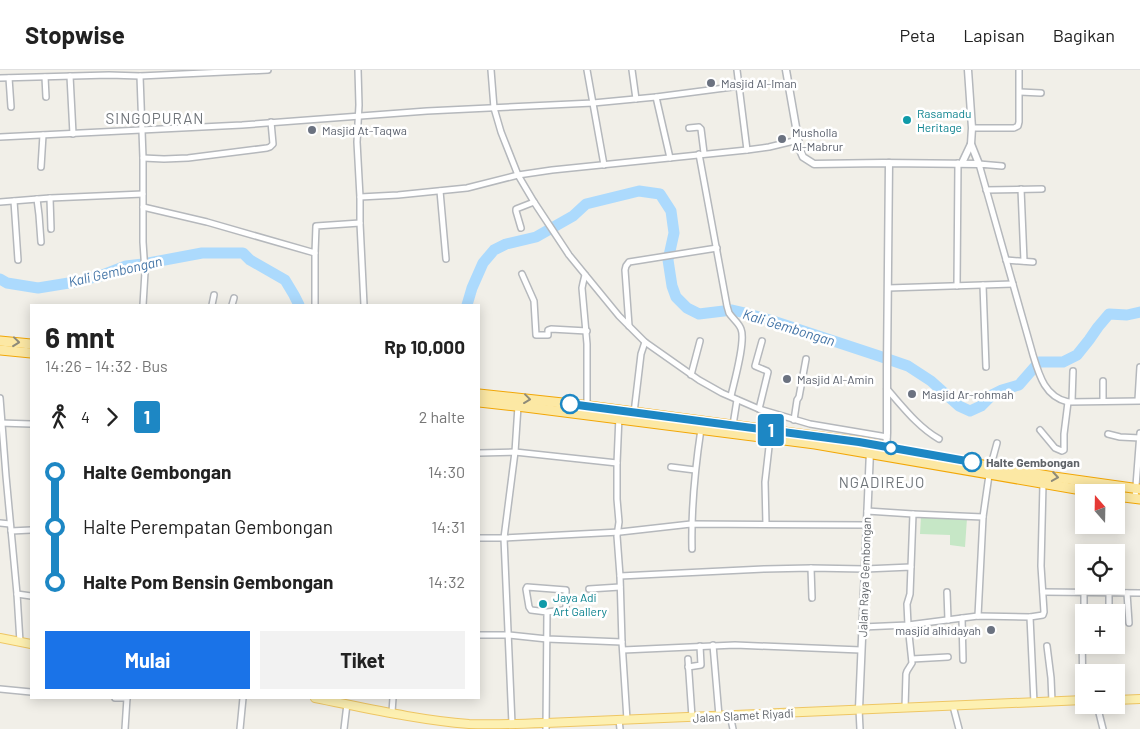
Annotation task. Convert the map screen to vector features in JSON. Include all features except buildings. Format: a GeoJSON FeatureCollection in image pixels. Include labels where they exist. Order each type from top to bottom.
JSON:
{"type":"FeatureCollection","features":[{"type":"Feature","properties":{"kind":"highway"},"geometry":{"type":"LineString","coordinates":[[0,341],[30,344]]}},
{"type":"Feature","properties":{"kind":"highway"},"geometry":{"type":"LineString","coordinates":[[0,350],[30,353]]}},
{"type":"Feature","properties":{"kind":"highway"},"geometry":{"type":"LineString","coordinates":[[480,394],[588,406],[620,415]]}},
{"type":"Feature","properties":{"kind":"highway"},"geometry":{"type":"LineString","coordinates":[[480,402],[620,415],[701,429],[815,444],[885,457],[1138,489]]}},
{"type":"Feature","properties":{"kind":"highway"},"geometry":{"type":"LineString","coordinates":[[633,417],[733,425],[872,444],[945,458],[1043,484],[1075,489]]}},
{"type":"Feature","properties":{"kind":"highway"},"geometry":{"type":"LineString","coordinates":[[1125,497],[1138,499]]}},
{"type":"Feature","properties":{"kind":"main road"},"geometry":{"type":"LineString","coordinates":[[0,638],[30,644]]}},
{"type":"Feature","properties":{"kind":"main road"},"geometry":{"type":"LineString","coordinates":[[1125,699],[1140,698]]}},
{"type":"Feature","properties":{"kind":"main road","name":"Jalan Slamet Riyadi"},"geometry":{"type":"LineString","coordinates":[[320,699],[472,726],[512,724],[546,726],[623,720],[1075,701]]}},
{"type":"Feature","properties":{"kind":"street"},"geometry":{"type":"LineString","coordinates":[[26,70],[26,77]]}},
{"type":"Feature","properties":{"kind":"street"},"geometry":{"type":"LineString","coordinates":[[46,97],[49,70]]}},
{"type":"Feature","properties":{"kind":"street"},"geometry":{"type":"LineString","coordinates":[[0,78],[109,73],[140,76],[268,70]]}},
{"type":"Feature","properties":{"kind":"street"},"geometry":{"type":"LineString","coordinates":[[358,70],[360,223],[364,304]]}},
{"type":"Feature","properties":{"kind":"street"},"geometry":{"type":"LineString","coordinates":[[491,70],[494,108],[518,175],[569,255],[619,316],[644,342],[691,375],[737,400],[759,409],[810,424],[887,437]]}},
{"type":"Feature","properties":{"kind":"street"},"geometry":{"type":"LineString","coordinates":[[587,70],[604,165]]}},
{"type":"Feature","properties":{"kind":"street"},"geometry":{"type":"LineString","coordinates":[[632,70],[636,99]]}},
{"type":"Feature","properties":{"kind":"street"},"geometry":{"type":"LineString","coordinates":[[738,70],[747,150]]}},
{"type":"Feature","properties":{"kind":"street"},"geometry":{"type":"LineString","coordinates":[[786,70],[798,140],[803,157],[814,164],[960,163],[1002,166]]}},
{"type":"Feature","properties":{"kind":"street"},"geometry":{"type":"LineString","coordinates":[[968,70],[972,128],[971,144],[979,164],[1041,380],[1049,392],[1062,400],[1139,400],[1140,368]]}},
{"type":"Feature","properties":{"kind":"street"},"geometry":{"type":"LineString","coordinates":[[972,128],[1014,128],[1018,126],[1020,70]]}},
{"type":"Feature","properties":{"kind":"street"},"geometry":{"type":"LineString","coordinates":[[70,76],[73,134]]}},
{"type":"Feature","properties":{"kind":"street"},"geometry":{"type":"LineString","coordinates":[[140,76],[143,158],[143,254],[145,272],[143,304]]}},
{"type":"Feature","properties":{"kind":"street"},"geometry":{"type":"LineString","coordinates":[[9,78],[11,107]]}},
{"type":"Feature","properties":{"kind":"street"},"geometry":{"type":"LineString","coordinates":[[0,137],[242,125],[358,116],[593,103],[740,86]]}},
{"type":"Feature","properties":{"kind":"street"},"geometry":{"type":"LineString","coordinates":[[1020,92],[1042,93]]}},
{"type":"Feature","properties":{"kind":"street"},"geometry":{"type":"LineString","coordinates":[[656,97],[670,158]]}},
{"type":"Feature","properties":{"kind":"street"},"geometry":{"type":"LineString","coordinates":[[143,158],[188,158],[270,147],[273,144],[270,122]]}},
{"type":"Feature","properties":{"kind":"street"},"geometry":{"type":"LineString","coordinates":[[689,128],[700,128],[716,248],[727,306],[729,313],[740,327],[743,338],[731,396]]}},
{"type":"Feature","properties":{"kind":"street"},"geometry":{"type":"LineString","coordinates":[[41,167],[43,135]]}},
{"type":"Feature","properties":{"kind":"street"},"geometry":{"type":"LineString","coordinates":[[360,197],[440,191],[552,170],[747,150],[798,140]]}},
{"type":"Feature","properties":{"kind":"street"},"geometry":{"type":"LineString","coordinates":[[957,286],[960,163],[971,144]]}},
{"type":"Feature","properties":{"kind":"street"},"geometry":{"type":"LineString","coordinates":[[885,457],[887,437],[889,163]]}},
{"type":"Feature","properties":{"kind":"street"},"geometry":{"type":"LineString","coordinates":[[1021,189],[1024,261]]}},
{"type":"Feature","properties":{"kind":"street"},"geometry":{"type":"LineString","coordinates":[[986,190],[1042,189]]}},
{"type":"Feature","properties":{"kind":"street"},"geometry":{"type":"LineString","coordinates":[[440,191],[446,259]]}},
{"type":"Feature","properties":{"kind":"street"},"geometry":{"type":"LineString","coordinates":[[0,202],[143,194]]}},
{"type":"Feature","properties":{"kind":"street"},"geometry":{"type":"LineString","coordinates":[[50,198],[51,228]]}},
{"type":"Feature","properties":{"kind":"street"},"geometry":{"type":"LineString","coordinates":[[37,199],[40,215],[40,242]]}},
{"type":"Feature","properties":{"kind":"street"},"geometry":{"type":"LineString","coordinates":[[14,201],[18,260]]}},
{"type":"Feature","properties":{"kind":"street"},"geometry":{"type":"LineString","coordinates":[[521,228],[516,209],[534,202]]}},
{"type":"Feature","properties":{"kind":"street"},"geometry":{"type":"LineString","coordinates":[[143,206],[315,253]]}},
{"type":"Feature","properties":{"kind":"street"},"geometry":{"type":"LineString","coordinates":[[314,304],[316,226],[360,223]]}},
{"type":"Feature","properties":{"kind":"street"},"geometry":{"type":"LineString","coordinates":[[629,326],[625,270],[629,262],[716,248]]}},
{"type":"Feature","properties":{"kind":"street"},"geometry":{"type":"LineString","coordinates":[[1006,260],[1034,262]]}},
{"type":"Feature","properties":{"kind":"street"},"geometry":{"type":"LineString","coordinates":[[522,274],[534,301],[536,335],[548,335],[548,330],[552,329],[587,331]]}},
{"type":"Feature","properties":{"kind":"street"},"geometry":{"type":"LineString","coordinates":[[585,275],[582,288],[587,331],[588,406]]}},
{"type":"Feature","properties":{"kind":"street"},"geometry":{"type":"LineString","coordinates":[[888,288],[1013,284]]}},
{"type":"Feature","properties":{"kind":"street"},"geometry":{"type":"LineString","coordinates":[[983,285],[986,367]]}},
{"type":"Feature","properties":{"kind":"street"},"geometry":{"type":"LineString","coordinates":[[212,304],[214,295]]}},
{"type":"Feature","properties":{"kind":"street"},"geometry":{"type":"LineString","coordinates":[[232,304],[234,298]]}},
{"type":"Feature","properties":{"kind":"street"},"geometry":{"type":"LineString","coordinates":[[691,375],[700,341]]}},
{"type":"Feature","properties":{"kind":"street"},"geometry":{"type":"LineString","coordinates":[[759,409],[768,372],[755,366],[762,341]]}},
{"type":"Feature","properties":{"kind":"street"},"geometry":{"type":"LineString","coordinates":[[633,417],[640,354],[644,342]]}},
{"type":"Feature","properties":{"kind":"street"},"geometry":{"type":"LineString","coordinates":[[794,420],[806,359]]}},
{"type":"Feature","properties":{"kind":"street"},"geometry":{"type":"LineString","coordinates":[[1040,430],[1055,448],[1064,450],[1064,434],[1073,371]]}},
{"type":"Feature","properties":{"kind":"street"},"geometry":{"type":"LineString","coordinates":[[1103,400],[1104,381]]}},
{"type":"Feature","properties":{"kind":"street"},"geometry":{"type":"LineString","coordinates":[[887,389],[919,424],[939,439]]}},
{"type":"Feature","properties":{"kind":"street"},"geometry":{"type":"LineString","coordinates":[[0,398],[3,477],[11,531],[20,642]]}},
{"type":"Feature","properties":{"kind":"street"},"geometry":{"type":"LineString","coordinates":[[733,425],[737,400]]}},
{"type":"Feature","properties":{"kind":"street"},"geometry":{"type":"LineString","coordinates":[[512,724],[504,538],[515,452],[518,406]]}},
{"type":"Feature","properties":{"kind":"street"},"geometry":{"type":"LineString","coordinates":[[620,415],[617,463],[623,650],[623,720],[620,729]]}},
{"type":"Feature","properties":{"kind":"street"},"geometry":{"type":"LineString","coordinates":[[1,423],[30,424]]}},
{"type":"Feature","properties":{"kind":"street"},"geometry":{"type":"LineString","coordinates":[[692,549],[691,524],[695,470],[701,429]]}},
{"type":"Feature","properties":{"kind":"street"},"geometry":{"type":"LineString","coordinates":[[1138,499],[1140,433]]}},
{"type":"Feature","properties":{"kind":"street"},"geometry":{"type":"LineString","coordinates":[[1108,434],[1140,438]]}},
{"type":"Feature","properties":{"kind":"street"},"geometry":{"type":"LineString","coordinates":[[766,524],[765,482],[770,438]]}},
{"type":"Feature","properties":{"kind":"street"},"geometry":{"type":"LineString","coordinates":[[978,616],[984,518],[990,470],[997,443]]}},
{"type":"Feature","properties":{"kind":"street","name":"Jalan Raya Gembongan"},"geometry":{"type":"LineString","coordinates":[[859,709],[867,511],[872,444]]}},
{"type":"Feature","properties":{"kind":"street"},"geometry":{"type":"LineString","coordinates":[[480,453],[515,452],[617,463]]}},
{"type":"Feature","properties":{"kind":"street"},"geometry":{"type":"LineString","coordinates":[[671,467],[695,470]]}},
{"type":"Feature","properties":{"kind":"street"},"geometry":{"type":"LineString","coordinates":[[862,627],[908,625],[978,616],[1030,617],[1044,614],[1041,539],[1043,484]]}},
{"type":"Feature","properties":{"kind":"street"},"geometry":{"type":"LineString","coordinates":[[867,511],[984,518]]}},
{"type":"Feature","properties":{"kind":"street"},"geometry":{"type":"LineString","coordinates":[[905,708],[906,674],[912,663],[907,604],[910,594],[913,514]]}},
{"type":"Feature","properties":{"kind":"street"},"geometry":{"type":"LineString","coordinates":[[0,523],[10,524]]}},
{"type":"Feature","properties":{"kind":"street"},"geometry":{"type":"LineString","coordinates":[[480,538],[618,532],[691,524],[867,525]]}},
{"type":"Feature","properties":{"kind":"street"},"geometry":{"type":"LineString","coordinates":[[11,531],[30,530]]}},
{"type":"Feature","properties":{"kind":"street"},"geometry":{"type":"LineString","coordinates":[[620,576],[764,569],[911,567]]}},
{"type":"Feature","properties":{"kind":"street"},"geometry":{"type":"LineString","coordinates":[[811,568],[812,598]]}},
{"type":"Feature","properties":{"kind":"street"},"geometry":{"type":"LineString","coordinates":[[527,587],[566,590],[566,607],[564,610],[547,612],[531,610],[527,587]]}},
{"type":"Feature","properties":{"kind":"street"},"geometry":{"type":"LineString","coordinates":[[589,589],[620,587]]}},
{"type":"Feature","properties":{"kind":"street"},"geometry":{"type":"LineString","coordinates":[[947,592],[948,620]]}},
{"type":"Feature","properties":{"kind":"street"},"geometry":{"type":"LineString","coordinates":[[1043,592],[1075,592]]}},
{"type":"Feature","properties":{"kind":"street"},"geometry":{"type":"LineString","coordinates":[[1129,623],[1127,593],[1140,593]]}},
{"type":"Feature","properties":{"kind":"street"},"geometry":{"type":"LineString","coordinates":[[17,594],[30,596]]}},
{"type":"Feature","properties":{"kind":"street"},"geometry":{"type":"LineString","coordinates":[[546,726],[547,612]]}},
{"type":"Feature","properties":{"kind":"street"},"geometry":{"type":"LineString","coordinates":[[1030,617],[1034,703]]}},
{"type":"Feature","properties":{"kind":"street"},"geometry":{"type":"LineString","coordinates":[[962,618],[962,660]]}},
{"type":"Feature","properties":{"kind":"street"},"geometry":{"type":"LineString","coordinates":[[480,635],[622,642]]}},
{"type":"Feature","properties":{"kind":"street"},"geometry":{"type":"LineString","coordinates":[[623,650],[713,645],[861,650]]}},
{"type":"Feature","properties":{"kind":"street"},"geometry":{"type":"LineString","coordinates":[[713,645],[719,716]]}},
{"type":"Feature","properties":{"kind":"street"},"geometry":{"type":"LineString","coordinates":[[688,667],[701,665],[700,646]]}},
{"type":"Feature","properties":{"kind":"street"},"geometry":{"type":"LineString","coordinates":[[1047,646],[1052,702]]}},
{"type":"Feature","properties":{"kind":"street"},"geometry":{"type":"LineString","coordinates":[[912,659],[948,657]]}},
{"type":"Feature","properties":{"kind":"street"},"geometry":{"type":"LineString","coordinates":[[688,659],[692,717]]}},
{"type":"Feature","properties":{"kind":"street"},"geometry":{"type":"LineString","coordinates":[[0,689],[30,692]]}},
{"type":"Feature","properties":{"kind":"street"},"geometry":{"type":"LineString","coordinates":[[125,729],[127,699]]}},
{"type":"Feature","properties":{"kind":"street"},"geometry":{"type":"LineString","coordinates":[[240,729],[243,699]]}},
{"type":"Feature","properties":{"kind":"street"},"geometry":{"type":"LineString","coordinates":[[392,712],[394,699]]}},
{"type":"Feature","properties":{"kind":"street"},"geometry":{"type":"LineString","coordinates":[[344,729],[347,704]]}},
{"type":"Feature","properties":{"kind":"street"},"geometry":{"type":"LineString","coordinates":[[953,706],[959,729]]}},
{"type":"Feature","properties":{"kind":"street"},"geometry":{"type":"LineString","coordinates":[[859,709],[860,729]]}},
{"type":"Feature","properties":{"kind":"street"},"geometry":{"type":"LineString","coordinates":[[1099,714],[1103,729]]}},
{"type":"Feature","properties":{"kind":"street"},"geometry":{"type":"LineString","coordinates":[[730,715],[733,729]]}},
{"type":"Feature","properties":{"kind":"green space"},"geometry":{"type":"Polygon","coordinates":[[[921,515],[967,518],[965,547],[950,545],[950,535],[920,534],[921,515]]]}},
{"type":"Feature","properties":{"kind":"waterway","name":"Kali Gembongan"},"geometry":{"type":"LineString","coordinates":[[467,304],[483,263],[494,250],[506,244],[536,237],[573,216],[586,204],[639,191],[660,194],[671,211],[674,233],[668,260],[672,286],[676,297],[687,308],[699,314],[732,310],[745,313],[908,366],[931,381],[959,406],[970,411],[981,406],[992,395],[1019,385],[1039,362],[1063,362],[1077,355],[1109,314],[1127,315],[1140,312]]}},
{"type":"Feature","properties":{"kind":"waterway","name":"Kali Gembongan"},"geometry":{"type":"LineString","coordinates":[[0,279],[7,283],[38,288],[100,276],[126,266],[202,253],[243,253],[250,260],[285,280],[298,304]]}},
{"type":"Feature","properties":{"kind":"bus line","name":"1"},"geometry":{"type":"LineString","coordinates":[[570,404],[859,442],[972,462]]}},
{"type":"Feature","properties":{"kind":"place","name":"Masjid Al-Iman"},"geometry":{"type":"Point","coordinates":[711,83]}},
{"type":"Feature","properties":{"kind":"place","name":"Rasamadu Heritage"},"geometry":{"type":"Point","coordinates":[907,120]}},
{"type":"Feature","properties":{"kind":"place","name":"Masjid At-Taqwa"},"geometry":{"type":"Point","coordinates":[312,130]}},
{"type":"Feature","properties":{"kind":"place","name":"Musholla Al-Mabrur"},"geometry":{"type":"Point","coordinates":[782,139]}},
{"type":"Feature","properties":{"kind":"place","name":"Masjid Al-Amin"},"geometry":{"type":"Point","coordinates":[787,379]}},
{"type":"Feature","properties":{"kind":"place","name":"Masjid Ar-rohmah"},"geometry":{"type":"Point","coordinates":[912,394]}},
{"type":"Feature","properties":{"kind":"place","name":"Halte Gembongan"},"geometry":{"type":"Point","coordinates":[972,462]}},
{"type":"Feature","properties":{"kind":"place","name":"Jaya Adi Art Gallery"},"geometry":{"type":"Point","coordinates":[543,604]}},
{"type":"Feature","properties":{"kind":"place","name":"masjid alhidayah"},"geometry":{"type":"Point","coordinates":[991,630]}},
{"type":"Feature","properties":{"kind":"district","name":"SINGOPURAN"},"geometry":{"type":"Point","coordinates":[155,118]}},
{"type":"Feature","properties":{"kind":"district","name":"NGADIREJO"},"geometry":{"type":"Point","coordinates":[882,482]}}]}
